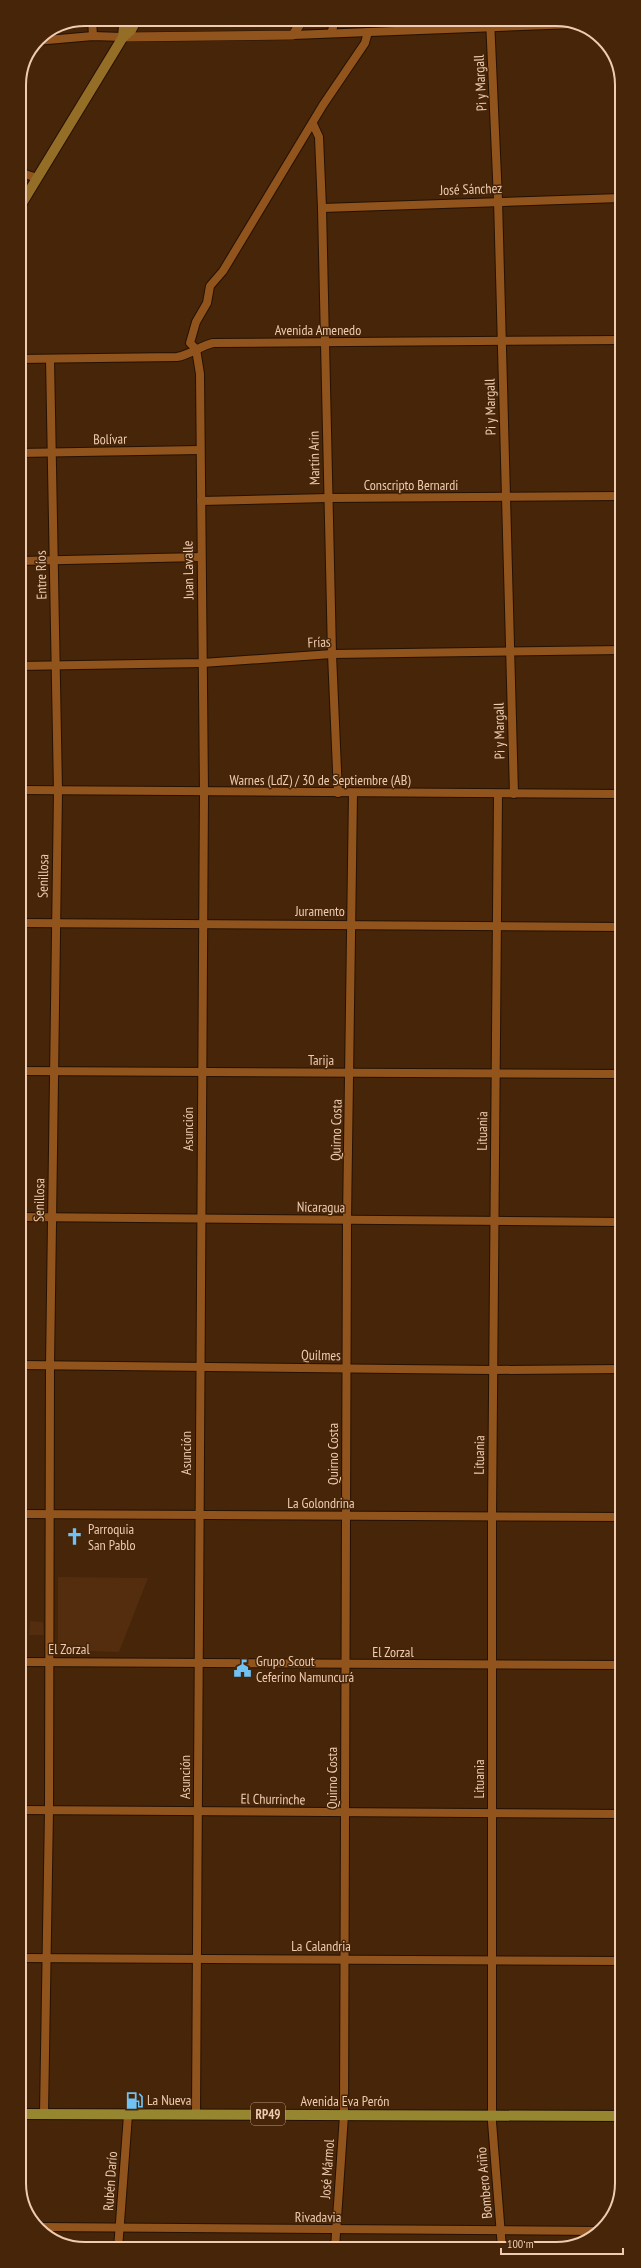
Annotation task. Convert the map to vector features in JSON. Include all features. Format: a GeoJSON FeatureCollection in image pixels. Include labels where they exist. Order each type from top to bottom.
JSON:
{"type":"FeatureCollection","features":[{"type":"Feature","properties":{"kind":"main road"},"geometry":{"type":"LineString","coordinates":[[123,37],[124,26]]}},
{"type":"Feature","properties":{"kind":"main road"},"geometry":{"type":"LineString","coordinates":[[26,196],[123,37],[133,26]]}},
{"type":"Feature","properties":{"kind":"main road","name":"Avenida Eva Perón"},"geometry":{"type":"LineString","coordinates":[[26,2114],[615,2116]]}},
{"type":"Feature","properties":{"kind":"street"},"geometry":{"type":"LineString","coordinates":[[92,26],[93,36]]}},
{"type":"Feature","properties":{"kind":"street"},"geometry":{"type":"LineString","coordinates":[[293,35],[299,26]]}},
{"type":"Feature","properties":{"kind":"street"},"geometry":{"type":"LineString","coordinates":[[331,33],[334,26]]}},
{"type":"Feature","properties":{"kind":"street"},"geometry":{"type":"LineString","coordinates":[[46,41],[93,36],[293,35],[368,32],[449,26]]}},
{"type":"Feature","properties":{"kind":"street","name":"Pi y Margall"},"geometry":{"type":"LineString","coordinates":[[490,26],[498,200],[514,794]]}},
{"type":"Feature","properties":{"kind":"street"},"geometry":{"type":"LineString","coordinates":[[312,124],[365,43],[368,32]]}},
{"type":"Feature","properties":{"kind":"street","name":"Martín Arin"},"geometry":{"type":"LineString","coordinates":[[312,124],[319,137],[322,208],[332,654],[338,793]]}},
{"type":"Feature","properties":{"kind":"street","name":"Juan Lavalle"},"geometry":{"type":"LineString","coordinates":[[204,792],[200,374],[196,349],[189,340],[196,322],[207,303],[213,281],[223,271],[312,124]]}},
{"type":"Feature","properties":{"kind":"street"},"geometry":{"type":"LineString","coordinates":[[26,174],[37,178]]}},
{"type":"Feature","properties":{"kind":"street","name":"José Sánchez"},"geometry":{"type":"LineString","coordinates":[[322,208],[498,200],[615,198]]}},
{"type":"Feature","properties":{"kind":"street","name":"Avenida Amenedo"},"geometry":{"type":"LineString","coordinates":[[26,359],[177,357],[189,354],[196,349],[213,343],[615,340]]}},
{"type":"Feature","properties":{"kind":"street","name":"Entre Ríos"},"geometry":{"type":"LineString","coordinates":[[50,359],[53,452],[58,791]]}},
{"type":"Feature","properties":{"kind":"street","name":"Bolívar"},"geometry":{"type":"LineString","coordinates":[[26,453],[200,450]]}},
{"type":"Feature","properties":{"kind":"street","name":"Conscripto Bernardi"},"geometry":{"type":"LineString","coordinates":[[201,501],[328,498],[615,496]]}},
{"type":"Feature","properties":{"kind":"street"},"geometry":{"type":"LineString","coordinates":[[26,561],[201,557]]}},
{"type":"Feature","properties":{"kind":"street","name":"Frías"},"geometry":{"type":"LineString","coordinates":[[26,666],[202,663],[332,654],[615,650]]}},
{"type":"Feature","properties":{"kind":"street","name":"Warnes (LdZ) / 30 de Septiembre (AB)"},"geometry":{"type":"LineString","coordinates":[[26,790],[615,794]]}},
{"type":"Feature","properties":{"kind":"street","name":"Senillosa"},"geometry":{"type":"LineString","coordinates":[[44,2114],[49,1810],[50,1366],[58,791]]}},
{"type":"Feature","properties":{"kind":"street","name":"Asunción"},"geometry":{"type":"LineString","coordinates":[[196,2114],[201,1072],[204,924],[204,792]]}},
{"type":"Feature","properties":{"kind":"street","name":"Quirno Costa"},"geometry":{"type":"LineString","coordinates":[[344,2115],[347,1220],[353,793]]}},
{"type":"Feature","properties":{"kind":"street","name":"Lituania"},"geometry":{"type":"LineString","coordinates":[[492,2116],[492,1517],[498,794]]}},
{"type":"Feature","properties":{"kind":"street","name":"Juramento"},"geometry":{"type":"LineString","coordinates":[[26,923],[351,924],[497,927],[615,927]]}},
{"type":"Feature","properties":{"kind":"street","name":"Tarija"},"geometry":{"type":"LineString","coordinates":[[26,1070],[615,1074]]}},
{"type":"Feature","properties":{"kind":"street","name":"Nicaragua"},"geometry":{"type":"LineString","coordinates":[[26,1218],[615,1222]]}},
{"type":"Feature","properties":{"kind":"street","name":"Quilmes"},"geometry":{"type":"LineString","coordinates":[[26,1365],[493,1370],[615,1369]]}},
{"type":"Feature","properties":{"kind":"street","name":"La Golondrina"},"geometry":{"type":"LineString","coordinates":[[26,1514],[615,1517]]}},
{"type":"Feature","properties":{"kind":"street","name":"El Zorzal"},"geometry":{"type":"LineString","coordinates":[[26,1662],[345,1665],[615,1665]]}},
{"type":"Feature","properties":{"kind":"street","name":"El Churrinche"},"geometry":{"type":"LineString","coordinates":[[26,1810],[615,1814]]}},
{"type":"Feature","properties":{"kind":"street","name":"La Calandria"},"geometry":{"type":"LineString","coordinates":[[26,1958],[615,1961]]}},
{"type":"Feature","properties":{"kind":"street","name":"Rubén Darío"},"geometry":{"type":"LineString","coordinates":[[119,2242],[128,2115]]}},
{"type":"Feature","properties":{"kind":"street","name":"José Mármol"},"geometry":{"type":"LineString","coordinates":[[335,2242],[344,2115]]}},
{"type":"Feature","properties":{"kind":"street","name":"Bombero Ariño"},"geometry":{"type":"LineString","coordinates":[[492,2116],[502,2242]]}},
{"type":"Feature","properties":{"kind":"street","name":"Rivadavia"},"geometry":{"type":"LineString","coordinates":[[47,2228],[590,2231]]}},
{"type":"Feature","properties":{"kind":"shaded area"},"geometry":{"type":"Polygon","coordinates":[[[58,1577],[148,1578],[119,1652],[58,1650],[58,1577]]]}},
{"type":"Feature","properties":{"kind":"shaded area"},"geometry":{"type":"Polygon","coordinates":[[[30,1621],[43,1622],[44,1635],[29,1635],[30,1621]]]}},
{"type":"Feature","properties":{"kind":"place","name":"Parroquia San Pablo"},"geometry":{"type":"Point","coordinates":[75,1537]}},
{"type":"Feature","properties":{"kind":"place","name":"Grupo Scout Ceferino Namuncurá"},"geometry":{"type":"Point","coordinates":[243,1669]}},
{"type":"Feature","properties":{"kind":"place","name":"La Nueva"},"geometry":{"type":"Point","coordinates":[134,2100]}}]}
